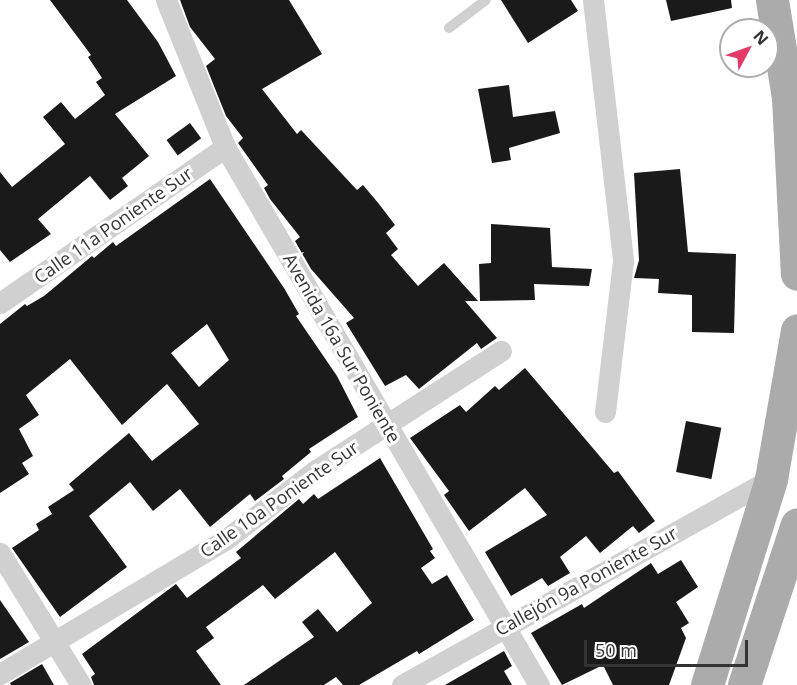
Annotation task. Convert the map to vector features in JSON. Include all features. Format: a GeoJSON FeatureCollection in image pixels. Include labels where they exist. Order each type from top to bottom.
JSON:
{"type":"FeatureCollection","features":[{"type":"Feature","properties":{"kind":"main road"},"geometry":{"type":"LineString","coordinates":[[772,0],[788,98],[797,274]]}},
{"type":"Feature","properties":{"kind":"main road"},"geometry":{"type":"LineString","coordinates":[[792,0],[797,35]]}},
{"type":"Feature","properties":{"kind":"main road"},"geometry":{"type":"LineString","coordinates":[[707,685],[771,479],[797,330]]}},
{"type":"Feature","properties":{"kind":"main road"},"geometry":{"type":"LineString","coordinates":[[724,685],[777,536],[797,430]]}},
{"type":"Feature","properties":{"kind":"main road"},"geometry":{"type":"LineString","coordinates":[[744,685],[797,524]]}},
{"type":"Feature","properties":{"kind":"main road"},"geometry":{"type":"LineString","coordinates":[[761,685],[797,585]]}},
{"type":"Feature","properties":{"kind":"street","name":"Avenida 16a Sur Poniente"},"geometry":{"type":"LineString","coordinates":[[166,0],[225,147],[539,685]]}},
{"type":"Feature","properties":{"kind":"street"},"geometry":{"type":"LineString","coordinates":[[593,0],[623,261],[605,412]]}},
{"type":"Feature","properties":{"kind":"street","name":"Calle 11a Poniente Sur"},"geometry":{"type":"LineString","coordinates":[[0,303],[225,147]]}},
{"type":"Feature","properties":{"kind":"street","name":"Calle 10a Poniente Sur"},"geometry":{"type":"LineString","coordinates":[[0,674],[53,640],[225,540],[316,470],[501,351]]}},
{"type":"Feature","properties":{"kind":"street","name":"Callejón 9a Poniente Sur"},"geometry":{"type":"LineString","coordinates":[[402,685],[771,479]]}},
{"type":"Feature","properties":{"kind":"street"},"geometry":{"type":"LineString","coordinates":[[0,552],[81,685]]}},
{"type":"Feature","properties":{"kind":"lane"},"geometry":{"type":"LineString","coordinates":[[449,28],[486,0]]}},
{"type":"Feature","properties":{"kind":"building"},"geometry":{"type":"Polygon","coordinates":[[[50,0],[127,0],[158,42],[176,76],[115,114],[149,156],[122,178],[128,186],[110,200],[90,176],[38,219],[51,234],[10,262],[0,250],[0,172],[12,187],[65,144],[43,117],[61,102],[75,119],[105,95],[96,82],[102,78],[88,57],[91,55],[50,0]]]}},
{"type":"Feature","properties":{"kind":"building"},"geometry":{"type":"Polygon","coordinates":[[[180,0],[289,0],[322,54],[262,89],[297,134],[301,130],[357,190],[363,185],[379,204],[395,225],[386,233],[398,249],[391,255],[418,286],[444,263],[478,301],[465,301],[497,338],[481,349],[477,343],[419,389],[406,375],[385,386],[346,323],[354,318],[311,269],[295,241],[300,237],[270,199],[264,188],[268,185],[238,143],[243,138],[226,116],[206,66],[215,59],[190,27],[180,0]]]}},
{"type":"Feature","properties":{"kind":"building"},"geometry":{"type":"Polygon","coordinates":[[[501,0],[571,0],[578,11],[528,43],[501,0]]]}},
{"type":"Feature","properties":{"kind":"building"},"geometry":{"type":"Polygon","coordinates":[[[666,0],[731,0],[732,8],[671,21],[666,0]]]}},
{"type":"Feature","properties":{"kind":"building"},"geometry":{"type":"Polygon","coordinates":[[[509,85],[513,117],[555,111],[560,133],[509,148],[511,160],[492,163],[478,89],[509,85]]]}},
{"type":"Feature","properties":{"kind":"building"},"geometry":{"type":"Polygon","coordinates":[[[190,123],[201,138],[178,155],[167,140],[190,123]]]}},
{"type":"Feature","properties":{"kind":"building"},"geometry":{"type":"Polygon","coordinates":[[[680,169],[688,252],[736,254],[734,333],[692,332],[692,295],[658,293],[659,279],[634,278],[639,260],[634,173],[680,169]]]}},
{"type":"Feature","properties":{"kind":"building"},"geometry":{"type":"Polygon","coordinates":[[[210,179],[284,288],[299,314],[296,316],[337,376],[358,417],[309,449],[311,452],[282,476],[284,479],[255,501],[250,494],[210,527],[180,489],[153,511],[130,482],[89,516],[127,567],[60,617],[12,548],[39,530],[36,524],[52,514],[48,507],[74,490],[69,484],[129,433],[152,461],[199,424],[167,384],[122,425],[70,359],[26,395],[39,415],[19,429],[33,456],[22,463],[29,474],[0,493],[0,324],[25,304],[27,306],[44,296],[92,256],[94,258],[113,242],[116,246],[210,179]],[[207,324],[171,353],[199,387],[229,360],[207,324]]]}},
{"type":"Feature","properties":{"kind":"building"},"geometry":{"type":"Polygon","coordinates":[[[491,224],[550,228],[552,267],[592,269],[589,286],[534,284],[535,300],[480,301],[479,264],[491,263],[491,224]]]}},
{"type":"Feature","properties":{"kind":"building"},"geometry":{"type":"Polygon","coordinates":[[[525,368],[614,473],[618,471],[655,521],[639,533],[633,526],[600,553],[586,536],[560,557],[570,573],[548,586],[542,578],[511,596],[485,552],[547,515],[525,488],[469,531],[444,495],[449,491],[410,438],[460,405],[466,412],[495,386],[499,390],[525,368]]]}},
{"type":"Feature","properties":{"kind":"building"},"geometry":{"type":"Polygon","coordinates":[[[686,421],[721,428],[711,479],[676,472],[686,421]]]}},
{"type":"Feature","properties":{"kind":"building"},"geometry":{"type":"Polygon","coordinates":[[[380,458],[433,549],[430,551],[435,558],[421,568],[432,584],[447,575],[474,620],[419,654],[417,651],[359,685],[343,685],[336,677],[324,685],[244,685],[314,637],[302,622],[318,609],[337,632],[372,603],[335,552],[275,599],[263,585],[206,627],[214,638],[196,651],[221,685],[94,685],[91,677],[95,674],[82,654],[176,584],[187,598],[241,558],[236,552],[299,499],[303,504],[314,494],[318,499],[380,458]]]}},
{"type":"Feature","properties":{"kind":"building"},"geometry":{"type":"Polygon","coordinates":[[[681,560],[698,587],[676,602],[689,623],[681,628],[686,638],[669,685],[613,685],[603,665],[562,685],[531,633],[582,604],[584,608],[651,563],[658,574],[681,560]]]}},
{"type":"Feature","properties":{"kind":"building"},"geometry":{"type":"Polygon","coordinates":[[[0,600],[29,642],[0,659],[0,600]]]}},
{"type":"Feature","properties":{"kind":"building"},"geometry":{"type":"Polygon","coordinates":[[[504,651],[512,666],[504,671],[512,685],[445,685],[504,651]]]}},
{"type":"Feature","properties":{"kind":"building"},"geometry":{"type":"Polygon","coordinates":[[[42,664],[54,685],[11,685],[10,683],[42,664]]]}}]}
